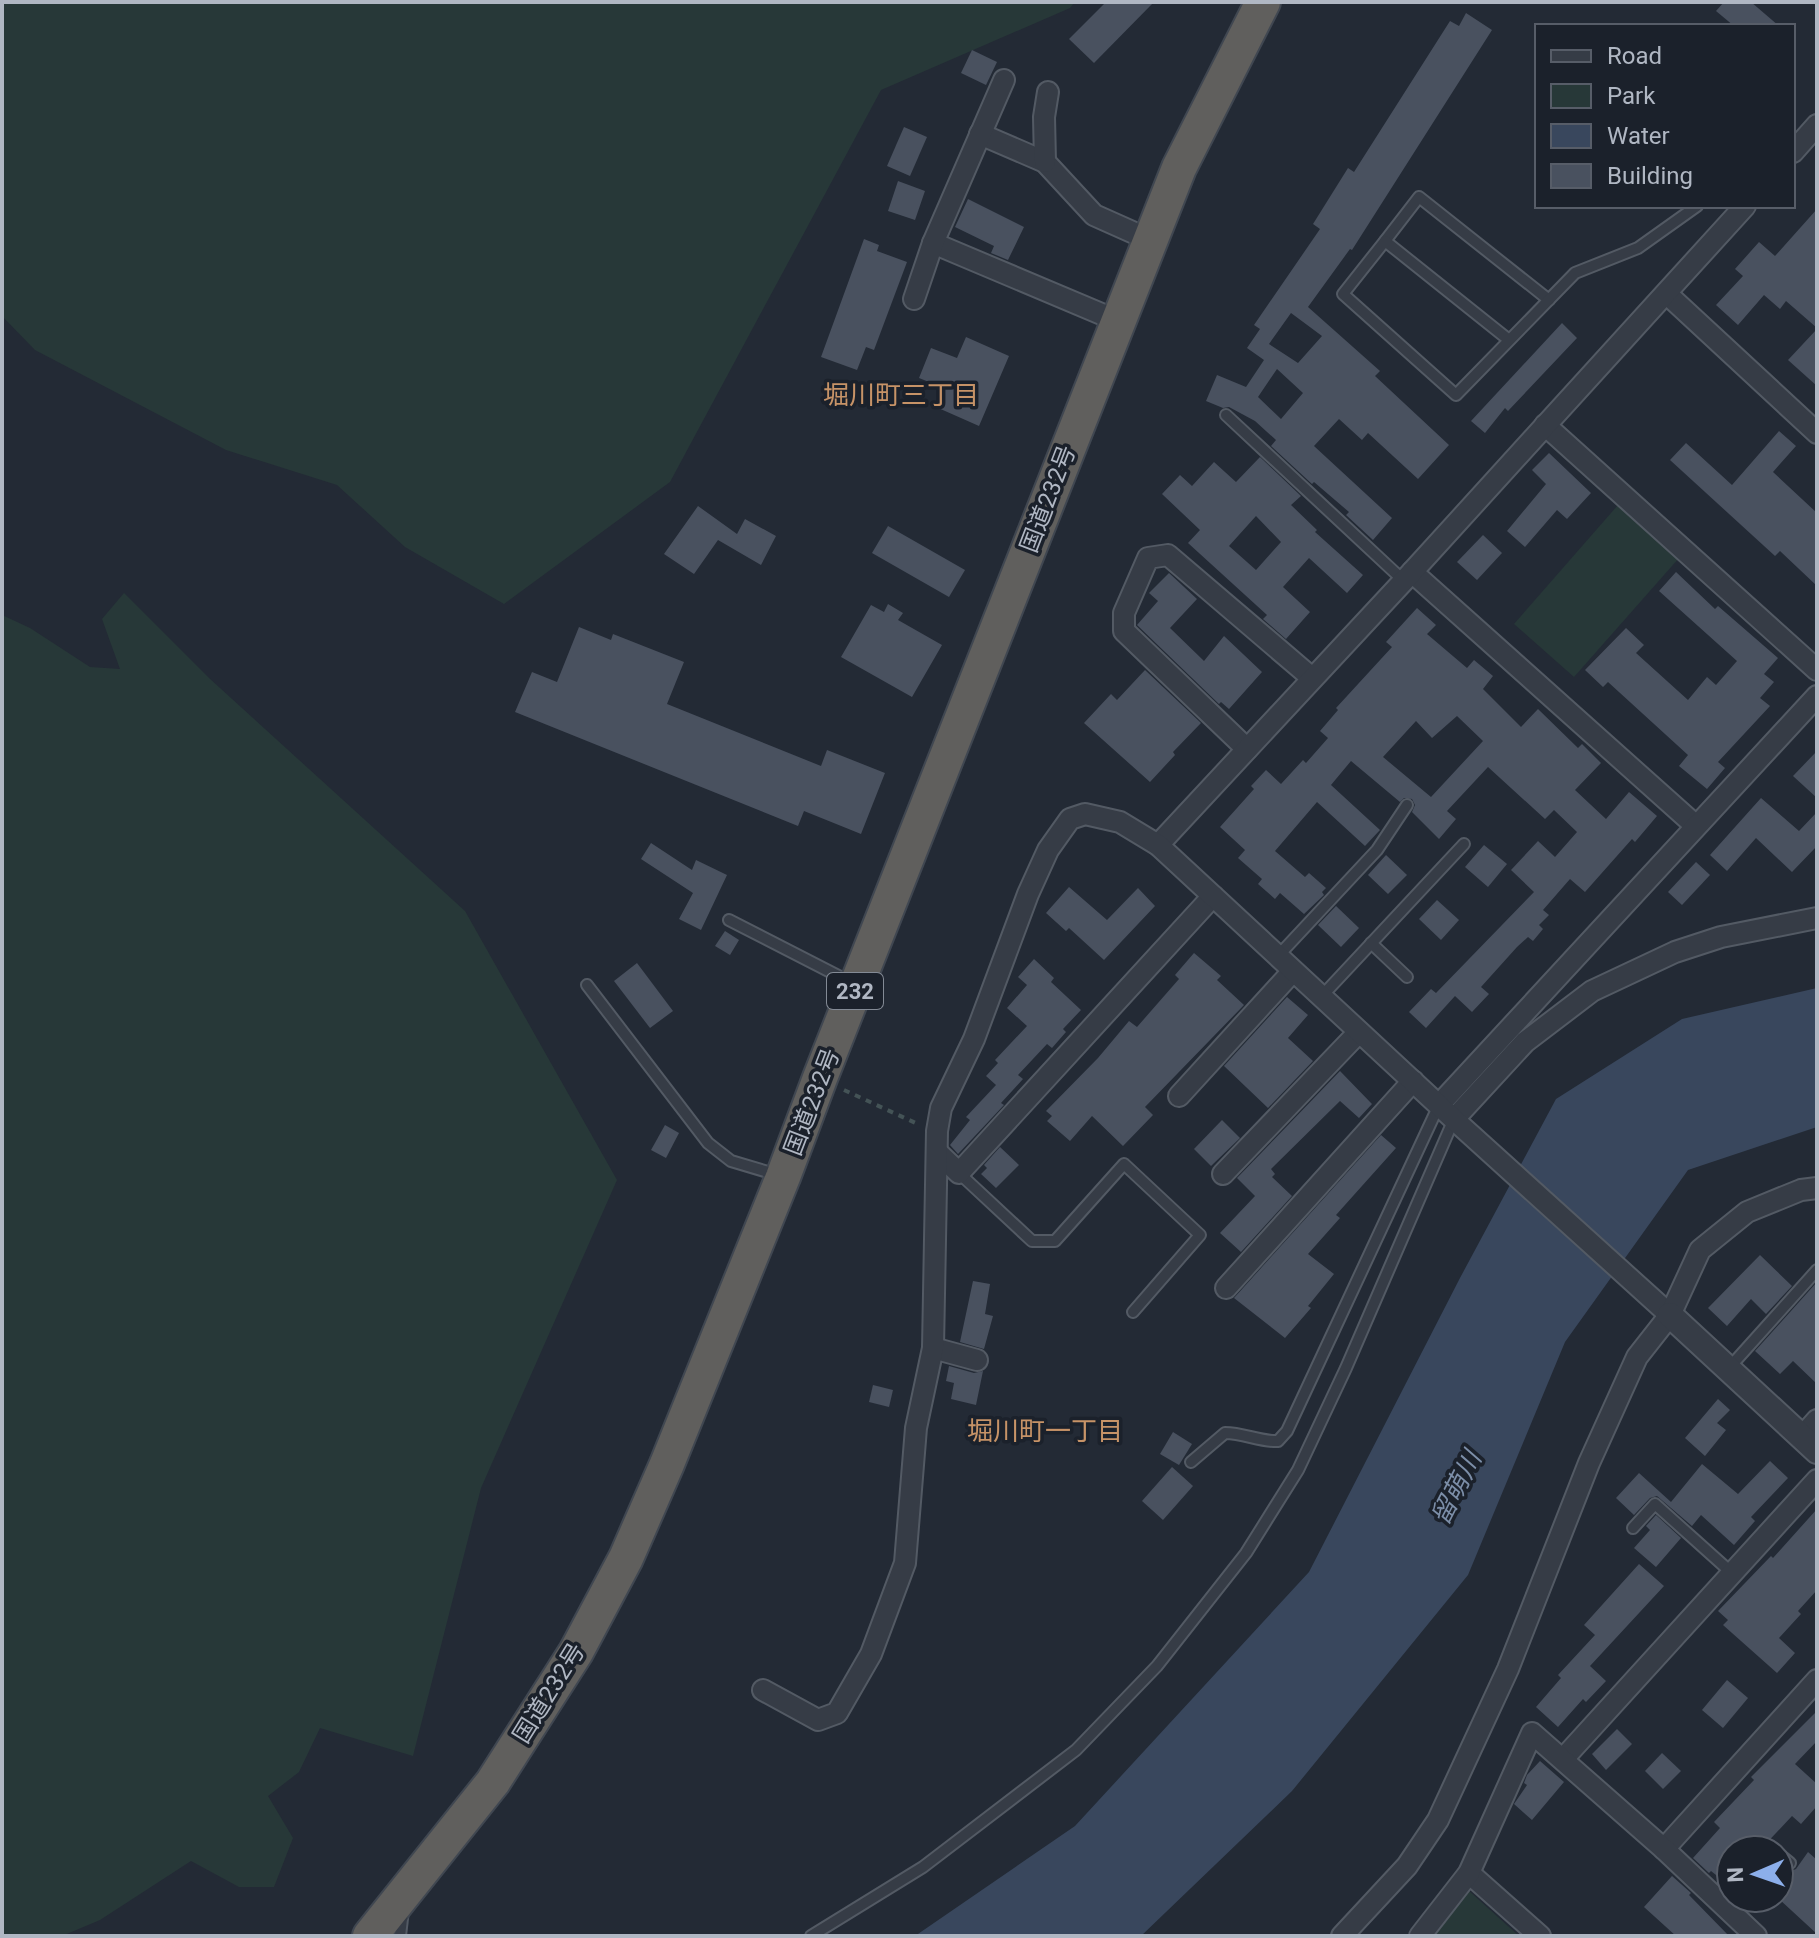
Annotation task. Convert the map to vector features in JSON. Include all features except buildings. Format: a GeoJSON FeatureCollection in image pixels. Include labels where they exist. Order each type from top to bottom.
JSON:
{"type":"FeatureCollection","features":[{"type":"Feature","properties":{"kind":"highway","name":"国道232号"},"geometry":{"type":"LineString","coordinates":[[370,1936],[493,1782],[576,1652],[612,1585],[667,1464],[783,1177],[1179,168],[1263,2]]}},
{"type":"Feature","properties":{"kind":"street"},"geometry":{"type":"LineString","coordinates":[[914,299],[933,243],[1004,80]]}},
{"type":"Feature","properties":{"kind":"street"},"geometry":{"type":"LineString","coordinates":[[1045,162],[1044,117],[1048,92]]}},
{"type":"Feature","properties":{"kind":"street"},"geometry":{"type":"LineString","coordinates":[[1795,150],[1817,125]]}},
{"type":"Feature","properties":{"kind":"street"},"geometry":{"type":"LineString","coordinates":[[980,134],[1045,162],[1094,215],[1150,240]]}},
{"type":"Feature","properties":{"kind":"street"},"geometry":{"type":"LineString","coordinates":[[1158,845],[1408,577],[1743,208]]}},
{"type":"Feature","properties":{"kind":"street"},"geometry":{"type":"LineString","coordinates":[[933,243],[1118,321]]}},
{"type":"Feature","properties":{"kind":"street"},"geometry":{"type":"LineString","coordinates":[[1667,294],[1817,433]]}},
{"type":"Feature","properties":{"kind":"street"},"geometry":{"type":"LineString","coordinates":[[1545,425],[1817,670]]}},
{"type":"Feature","properties":{"kind":"street"},"geometry":{"type":"LineString","coordinates":[[1247,749],[1124,631],[1124,613],[1148,558],[1168,555],[1312,678]]}},
{"type":"Feature","properties":{"kind":"street"},"geometry":{"type":"LineString","coordinates":[[1408,577],[1696,826]]}},
{"type":"Feature","properties":{"kind":"street"},"geometry":{"type":"LineString","coordinates":[[1451,1116],[1696,826],[1817,696]]}},
{"type":"Feature","properties":{"kind":"street"},"geometry":{"type":"LineString","coordinates":[[763,1690],[818,1720],[837,1713],[871,1654],[905,1563],[916,1428],[933,1348],[937,1131],[941,1108],[974,1039],[1028,894],[1048,850],[1070,819],[1085,814],[1120,822],[1158,845],[1728,1369],[1812,1436]]}},
{"type":"Feature","properties":{"kind":"street"},"geometry":{"type":"LineString","coordinates":[[938,1153],[959,1173],[1213,896]]}},
{"type":"Feature","properties":{"kind":"street"},"geometry":{"type":"LineString","coordinates":[[1451,1116],[1525,1042],[1592,991],[1675,952],[1721,937],[1817,918]]}},
{"type":"Feature","properties":{"kind":"street"},"geometry":{"type":"LineString","coordinates":[[1179,1096],[1286,964]]}},
{"type":"Feature","properties":{"kind":"street"},"geometry":{"type":"LineString","coordinates":[[1223,1174],[1359,1032]]}},
{"type":"Feature","properties":{"kind":"street"},"geometry":{"type":"LineString","coordinates":[[1226,1288],[1413,1081]]}},
{"type":"Feature","properties":{"kind":"street"},"geometry":{"type":"LineString","coordinates":[[1342,1936],[1407,1866],[1438,1820],[1508,1669],[1589,1463],[1637,1357],[1700,1250],[1747,1212],[1801,1190],[1817,1188]]}},
{"type":"Feature","properties":{"kind":"street"},"geometry":{"type":"LineString","coordinates":[[933,1348],[977,1360]]}},
{"type":"Feature","properties":{"kind":"street"},"geometry":{"type":"LineString","coordinates":[[1563,1759],[1817,1480]]}},
{"type":"Feature","properties":{"kind":"street"},"geometry":{"type":"LineString","coordinates":[[1664,1849],[1817,1680]]}},
{"type":"Feature","properties":{"kind":"street"},"geometry":{"type":"LineString","coordinates":[[1420,1936],[1469,1873],[1532,1733],[1715,1891]]}},
{"type":"Feature","properties":{"kind":"street"},"geometry":{"type":"LineString","coordinates":[[1469,1873],[1540,1936]]}},
{"type":"Feature","properties":{"kind":"street"},"geometry":{"type":"LineString","coordinates":[[1738,1914],[1756,1936]]}},
{"type":"Feature","properties":{"kind":"lane"},"geometry":{"type":"LineString","coordinates":[[1549,300],[1419,197],[1343,294],[1456,395],[1509,340],[1549,300],[1575,273],[1638,248],[1694,208]]}},
{"type":"Feature","properties":{"kind":"lane"},"geometry":{"type":"LineString","coordinates":[[1385,241],[1509,340]]}},
{"type":"Feature","properties":{"kind":"lane"},"geometry":{"type":"LineString","coordinates":[[1226,415],[1408,577]]}},
{"type":"Feature","properties":{"kind":"lane"},"geometry":{"type":"LineString","coordinates":[[1286,964],[1377,850],[1407,805]]}},
{"type":"Feature","properties":{"kind":"lane"},"geometry":{"type":"LineString","coordinates":[[1321,997],[1464,844]]}},
{"type":"Feature","properties":{"kind":"lane"},"geometry":{"type":"LineString","coordinates":[[729,920],[857,986]]}},
{"type":"Feature","properties":{"kind":"lane"},"geometry":{"type":"LineString","coordinates":[[1371,943],[1407,977]]}},
{"type":"Feature","properties":{"kind":"lane"},"geometry":{"type":"LineString","coordinates":[[587,985],[708,1143],[731,1161],[783,1177]]}},
{"type":"Feature","properties":{"kind":"lane"},"geometry":{"type":"LineString","coordinates":[[1191,1462],[1225,1433],[1240,1433],[1267,1442],[1278,1441],[1287,1431],[1451,1116]]}},
{"type":"Feature","properties":{"kind":"lane"},"geometry":{"type":"LineString","coordinates":[[811,1936],[923,1867],[1076,1750],[1167,1654],[1246,1553],[1298,1470],[1346,1368],[1451,1116]]}},
{"type":"Feature","properties":{"kind":"lane"},"geometry":{"type":"LineString","coordinates":[[959,1173],[1032,1241],[1055,1241],[1124,1164],[1200,1235],[1133,1312]]}},
{"type":"Feature","properties":{"kind":"lane"},"geometry":{"type":"LineString","coordinates":[[1728,1369],[1817,1270]]}},
{"type":"Feature","properties":{"kind":"lane"},"geometry":{"type":"LineString","coordinates":[[1633,1528],[1655,1504],[1733,1574]]}},
{"type":"Feature","properties":{"kind":"lane"},"geometry":{"type":"LineString","coordinates":[[400,1936],[406,1889]]}},
{"type":"Feature","properties":{"kind":"path"},"geometry":{"type":"LineString","coordinates":[[820,1078],[902,1118],[937,1131]]}},
{"type":"Feature","properties":{"kind":"green space"},"geometry":{"type":"Polygon","coordinates":[[[2,2],[1075,2],[1070,8],[881,90],[670,482],[504,604],[405,547],[337,485],[226,450],[35,350],[2,316],[2,2]]]}},
{"type":"Feature","properties":{"kind":"green space"},"geometry":{"type":"Polygon","coordinates":[[[1618,505],[1679,558],[1574,677],[1514,624],[1618,505]]]}},
{"type":"Feature","properties":{"kind":"green space"},"geometry":{"type":"Polygon","coordinates":[[[124,593],[209,678],[465,911],[617,1180],[481,1488],[413,1756],[320,1728],[299,1772],[268,1796],[293,1838],[274,1887],[239,1887],[191,1861],[100,1920],[62,1936],[2,1936],[2,615],[30,628],[90,667],[120,669],[102,619],[124,593]]]}},
{"type":"Feature","properties":{"kind":"green space"},"geometry":{"type":"Polygon","coordinates":[[[1469,1891],[1519,1936],[1430,1936],[1469,1891]]]}},
{"type":"Feature","properties":{"kind":"water","name":"留萌川"},"geometry":{"type":"Polygon","coordinates":[[[1817,988],[1817,1127],[1688,1170],[1565,1342],[1468,1575],[1292,1791],[1141,1936],[915,1936],[1075,1826],[1309,1572],[1556,1099],[1682,1019],[1817,988]]]}},
{"type":"Feature","properties":{"kind":"district","name":"堀川町三丁目"},"geometry":{"type":"Point","coordinates":[901,395]}},
{"type":"Feature","properties":{"kind":"district","name":"堀川町一丁目"},"geometry":{"type":"Point","coordinates":[1045,1431]}}]}
